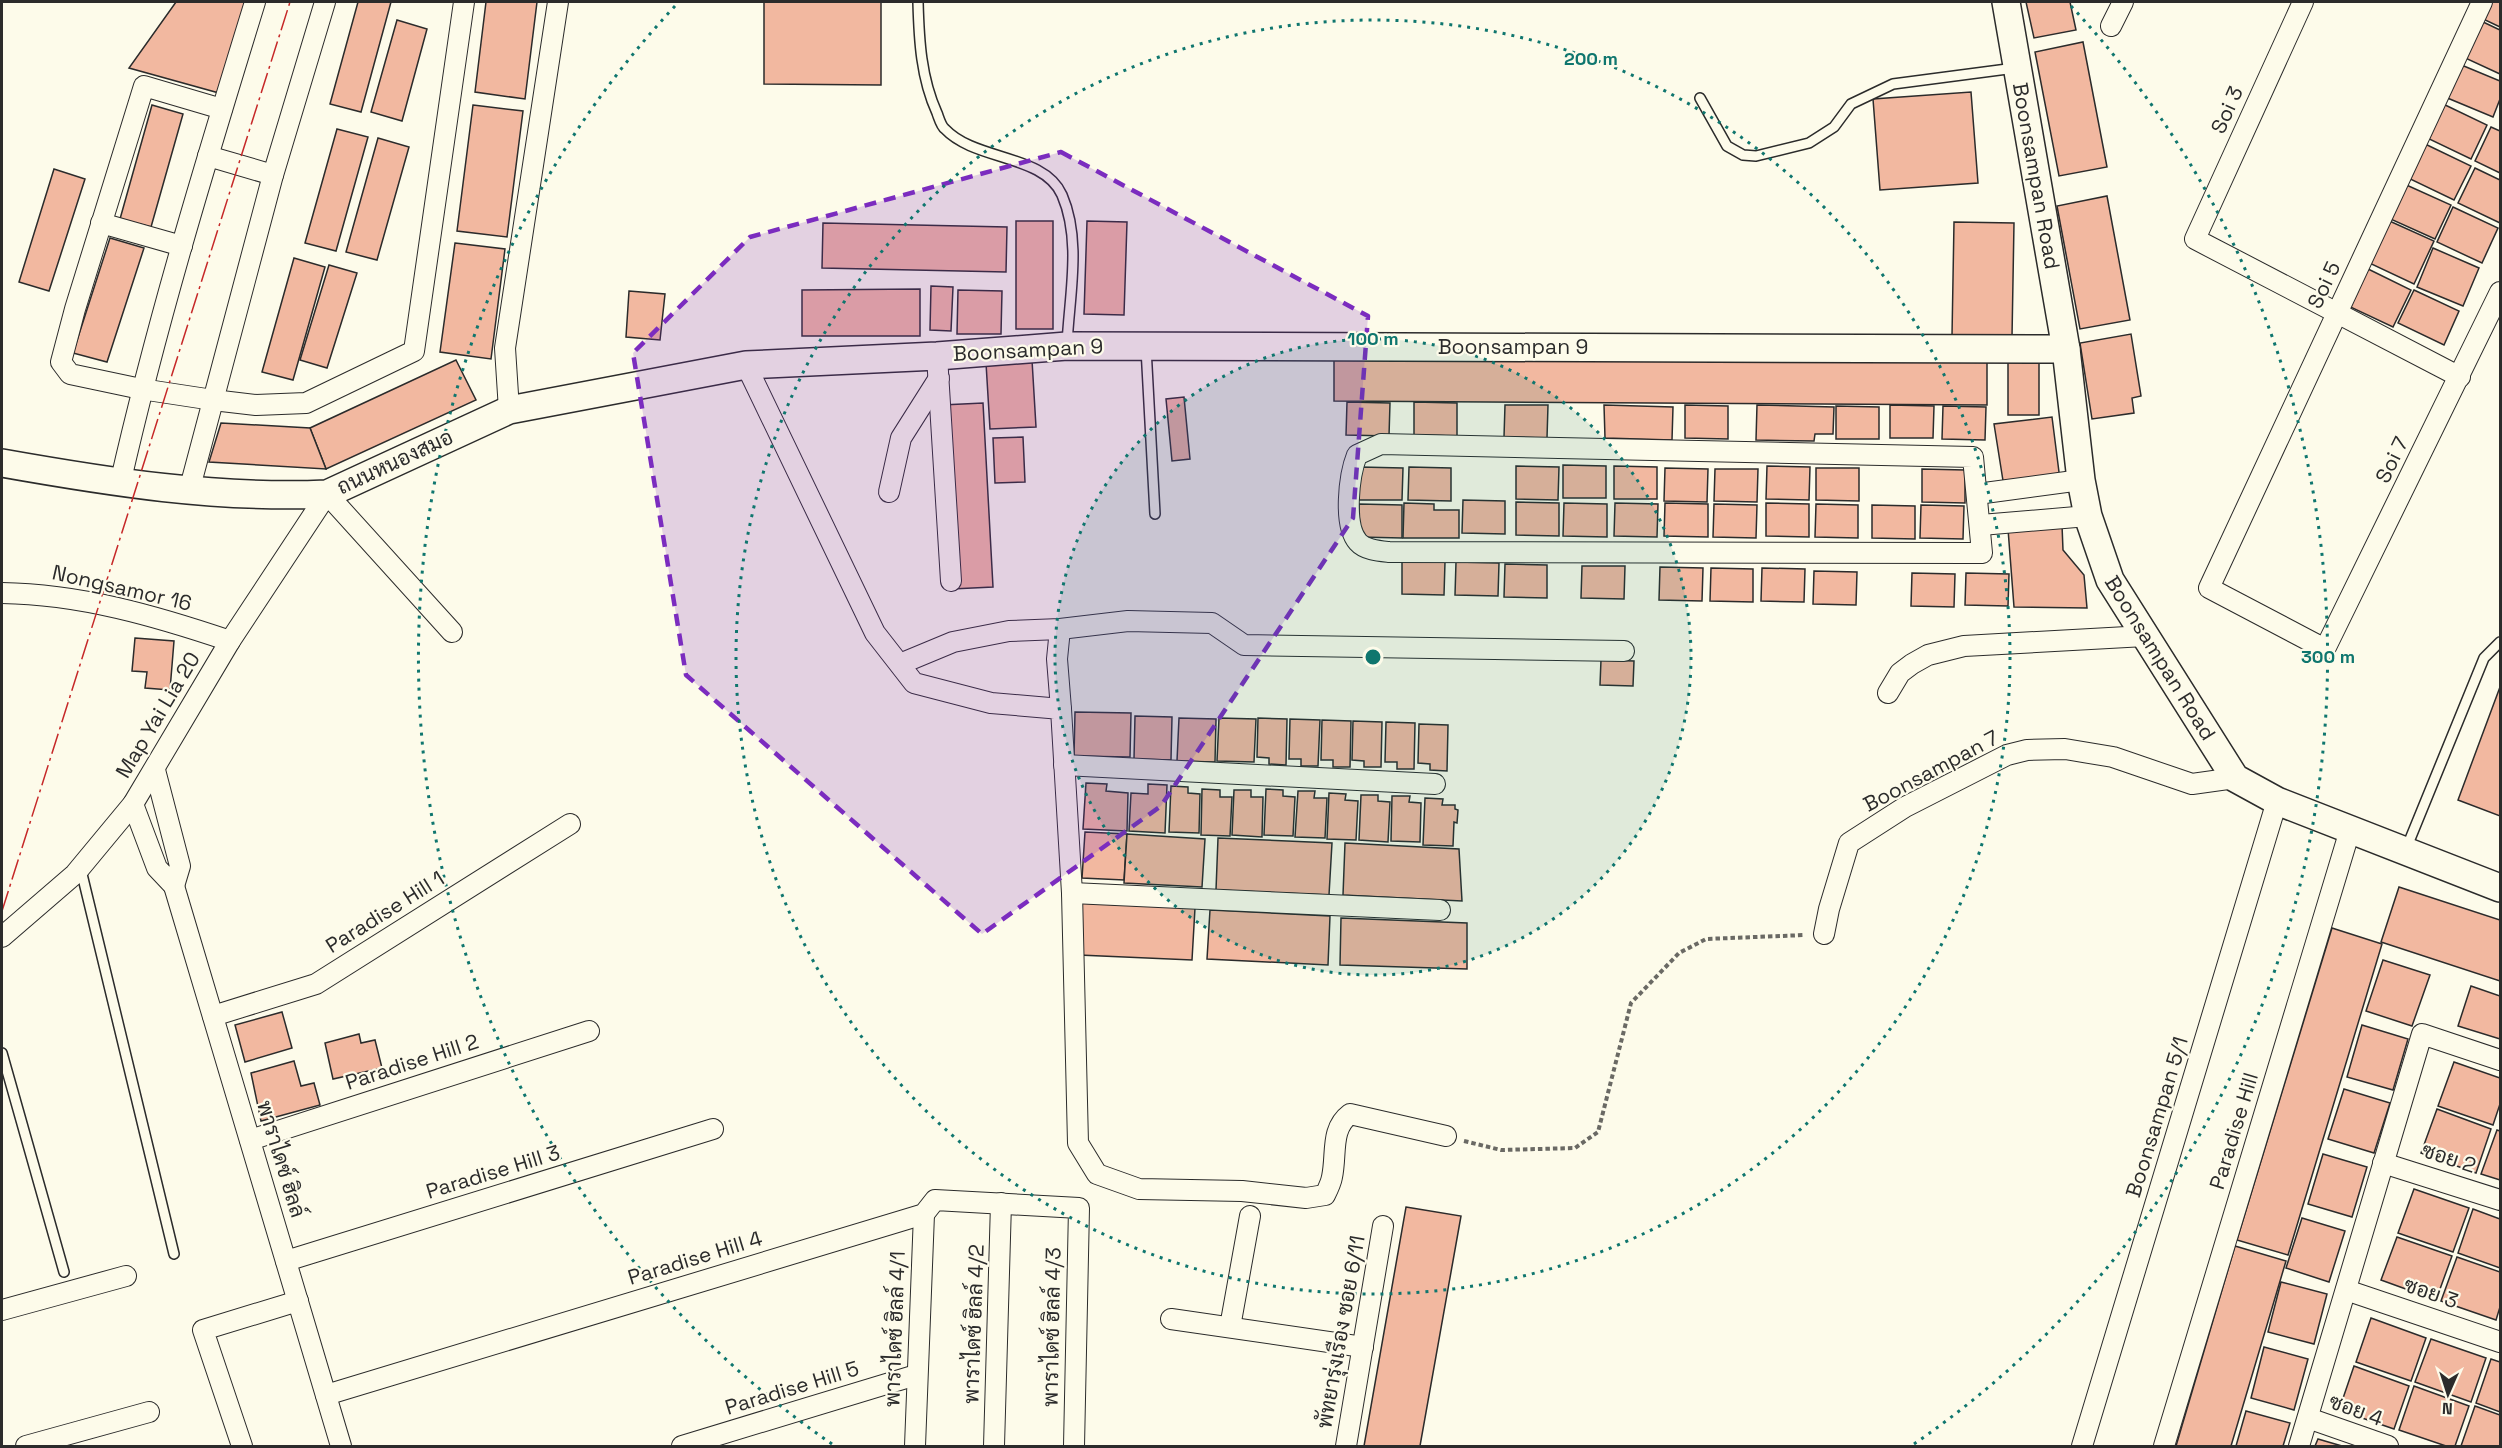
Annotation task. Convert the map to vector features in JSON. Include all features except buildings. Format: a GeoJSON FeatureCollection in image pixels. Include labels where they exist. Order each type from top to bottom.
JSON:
{"type":"FeatureCollection","features":[{"type":"Feature","properties":{"kind":"street"},"geometry":{"type":"LineString","coordinates":[[120,484],[141,389],[255,2]]}},
{"type":"Feature","properties":{"kind":"street"},"geometry":{"type":"LineString","coordinates":[[189,491],[273,175],[324,2]]}},
{"type":"Feature","properties":{"kind":"street"},"geometry":{"type":"LineString","coordinates":[[222,109],[144,86],[61,362],[70,374],[141,389],[256,405],[306,403],[414,351],[464,2]]}},
{"type":"Feature","properties":{"kind":"street"},"geometry":{"type":"LineString","coordinates":[[509,410],[505,348],[558,2]]}},
{"type":"Feature","properties":{"kind":"street","name":"Boonsampan Road"},"geometry":{"type":"LineString","coordinates":[[2006,2],[2066,349],[2081,480],[2088,516],[2110,580],[2235,778],[2277,801],[2500,888]]}},
{"type":"Feature","properties":{"kind":"street"},"geometry":{"type":"LineString","coordinates":[[2111,26],[2123,2]]}},
{"type":"Feature","properties":{"kind":"street","name":"Soi 3"},"geometry":{"type":"LineString","coordinates":[[2303,2],[2195,239],[2337,314]]}},
{"type":"Feature","properties":{"kind":"street","name":"Soi 5"},"geometry":{"type":"LineString","coordinates":[[2325,649],[2209,588],[2482,2]]}},
{"type":"Feature","properties":{"kind":"street"},"geometry":{"type":"LineString","coordinates":[[208,156],[273,175]]}},
{"type":"Feature","properties":{"kind":"street"},"geometry":{"type":"LineString","coordinates":[[101,223],[182,246]]}},
{"type":"Feature","properties":{"kind":"street","name":"Soi 7"},"geometry":{"type":"LineString","coordinates":[[2325,649],[2500,292]]}},
{"type":"Feature","properties":{"kind":"street"},"geometry":{"type":"LineString","coordinates":[[2337,314],[2460,377]]}},
{"type":"Feature","properties":{"kind":"street","name":"Boonsampan 9"},"geometry":{"type":"LineString","coordinates":[[746,365],[938,367],[1067,346],[1146,345],[2066,349]]}},
{"type":"Feature","properties":{"kind":"street"},"geometry":{"type":"LineString","coordinates":[[746,365],[875,633],[914,683],[992,703],[1061,709]]}},
{"type":"Feature","properties":{"kind":"street","name":"ถนนหนองสมอ"},"geometry":{"type":"LineString","coordinates":[[2,463],[120,484],[189,491],[327,494],[509,410],[746,365]]}},
{"type":"Feature","properties":{"kind":"street"},"geometry":{"type":"LineString","coordinates":[[889,492],[901,438],[938,367]]}},
{"type":"Feature","properties":{"kind":"street"},"geometry":{"type":"LineString","coordinates":[[938,367],[951,581]]}},
{"type":"Feature","properties":{"kind":"street"},"geometry":{"type":"LineString","coordinates":[[1381,444],[1412,444],[1973,457],[1977,494],[1982,553],[1389,552],[1367,548],[1358,542],[1351,527],[1349,489],[1357,455],[1381,444]]}},
{"type":"Feature","properties":{"kind":"street"},"geometry":{"type":"LineString","coordinates":[[1977,494],[2081,480]]}},
{"type":"Feature","properties":{"kind":"street"},"geometry":{"type":"LineString","coordinates":[[327,494],[452,632]]}},
{"type":"Feature","properties":{"kind":"street","name":"Map Yai Lia 20"},"geometry":{"type":"LineString","coordinates":[[2,937],[80,868],[133,804],[230,641],[327,494]]}},
{"type":"Feature","properties":{"kind":"street"},"geometry":{"type":"LineString","coordinates":[[1981,525],[2088,516]]}},
{"type":"Feature","properties":{"kind":"street","name":"Nongsamor 16"},"geometry":{"type":"LineString","coordinates":[[2,592],[36,593],[72,598],[171,621],[230,641]]}},
{"type":"Feature","properties":{"kind":"street"},"geometry":{"type":"LineString","coordinates":[[900,664],[953,642],[1009,631],[1060,629],[1128,621],[1212,623],[1244,645],[1624,651]]}},
{"type":"Feature","properties":{"kind":"street"},"geometry":{"type":"LineString","coordinates":[[1060,629],[1057,659],[1072,893],[1078,1143],[1097,1174],[1139,1189],[1242,1191],[1306,1198],[1325,1195],[1332,1178],[1337,1130],[1342,1120],[1350,1114],[1446,1136]]}},
{"type":"Feature","properties":{"kind":"street"},"geometry":{"type":"LineString","coordinates":[[1888,693],[1900,673],[1912,664],[1928,655],[1964,646],[2145,636]]}},
{"type":"Feature","properties":{"kind":"street","name":"Boonsampan 7"},"geometry":{"type":"LineString","coordinates":[[1824,934],[1829,909],[1849,843],[1905,807],[2007,755],[2026,750],[2065,749],[2113,757],[2192,784],[2235,778]]}},
{"type":"Feature","properties":{"kind":"street"},"geometry":{"type":"LineString","coordinates":[[1064,765],[1435,784]]}},
{"type":"Feature","properties":{"kind":"street","name":"พาราไดซ์ ฮิลล์"},"geometry":{"type":"LineString","coordinates":[[154,770],[180,866],[174,886]]}},
{"type":"Feature","properties":{"kind":"street","name":"Boonsampan 5/1"},"geometry":{"type":"LineString","coordinates":[[2082,1446],[2277,801]]}},
{"type":"Feature","properties":{"kind":"street","name":"พาราไดซ์ ฮิลล์"},"geometry":{"type":"LineString","coordinates":[[133,804],[157,868],[174,886],[341,1446]]}},
{"type":"Feature","properties":{"kind":"street","name":"Paradise Hill 1"},"geometry":{"type":"LineString","coordinates":[[213,1016],[316,984],[570,824]]}},
{"type":"Feature","properties":{"kind":"street","name":"Paradise Hill"},"geometry":{"type":"LineString","coordinates":[[2164,1446],[2350,830]]}},
{"type":"Feature","properties":{"kind":"street"},"geometry":{"type":"LineString","coordinates":[[1072,893],[1440,910]]}},
{"type":"Feature","properties":{"kind":"street","name":"Paradise Hill 2"},"geometry":{"type":"LineString","coordinates":[[250,1140],[589,1031]]}},
{"type":"Feature","properties":{"kind":"street"},"geometry":{"type":"LineString","coordinates":[[2299,1446],[2422,1034],[2500,1060]]}},
{"type":"Feature","properties":{"kind":"street","name":"Paradise Hill 3"},"geometry":{"type":"LineString","coordinates":[[286,1261],[714,1129]]}},
{"type":"Feature","properties":{"kind":"street","name":"ซอย 2"},"geometry":{"type":"LineString","coordinates":[[2383,1163],[2500,1200]]}},
{"type":"Feature","properties":{"kind":"street","name":"Paradise Hill 4"},"geometry":{"type":"LineString","coordinates":[[326,1395],[924,1214],[935,1200],[1079,1208]]}},
{"type":"Feature","properties":{"kind":"street","name":"พาราไดซ์ ฮิลล์ 4/2"},"geometry":{"type":"LineString","coordinates":[[994,1446],[1001,1203]]}},
{"type":"Feature","properties":{"kind":"street","name":"พาราไดซ์ ฮิลล์ 4/3"},"geometry":{"type":"LineString","coordinates":[[1074,1446],[1079,1208]]}},
{"type":"Feature","properties":{"kind":"street","name":"พาราไดซ์ ฮิลล์ 4/1"},"geometry":{"type":"LineString","coordinates":[[915,1446],[924,1214]]}},
{"type":"Feature","properties":{"kind":"street"},"geometry":{"type":"LineString","coordinates":[[1230,1327],[1250,1216]]}},
{"type":"Feature","properties":{"kind":"street","name":"พัทยารุ่งเรือง ซอย 6/11"},"geometry":{"type":"LineString","coordinates":[[1346,1446],[1383,1226]]}},
{"type":"Feature","properties":{"kind":"street"},"geometry":{"type":"LineString","coordinates":[[2,1310],[126,1276]]}},
{"type":"Feature","properties":{"kind":"street","name":"ซอย 3"},"geometry":{"type":"LineString","coordinates":[[2346,1290],[2500,1342]]}},
{"type":"Feature","properties":{"kind":"street"},"geometry":{"type":"LineString","coordinates":[[242,1446],[203,1330],[298,1301]]}},
{"type":"Feature","properties":{"kind":"street"},"geometry":{"type":"LineString","coordinates":[[1171,1319],[1363,1347]]}},
{"type":"Feature","properties":{"kind":"street","name":"Paradise Hill 5"},"geometry":{"type":"LineString","coordinates":[[682,1446],[916,1376]]}},
{"type":"Feature","properties":{"kind":"street"},"geometry":{"type":"LineString","coordinates":[[26,1446],[148,1412]]}},
{"type":"Feature","properties":{"kind":"street","name":"ซอย 4"},"geometry":{"type":"LineString","coordinates":[[2308,1418],[2388,1446]]}},
{"type":"Feature","properties":{"kind":"lane"},"geometry":{"type":"LineString","coordinates":[[918,2],[919,41],[928,92],[944,129],[976,149],[1030,167],[1049,179],[1061,194],[1073,236],[1067,346]]}},
{"type":"Feature","properties":{"kind":"lane"},"geometry":{"type":"LineString","coordinates":[[1700,98],[1727,146],[1743,155],[1756,156],[1809,143],[1834,127],[1851,104],[1893,84],[2018,68]]}},
{"type":"Feature","properties":{"kind":"lane"},"geometry":{"type":"LineString","coordinates":[[1146,345],[1155,514]]}},
{"type":"Feature","properties":{"kind":"lane"},"geometry":{"type":"LineString","coordinates":[[2405,852],[2484,658],[2500,642]]}},
{"type":"Feature","properties":{"kind":"lane"},"geometry":{"type":"LineString","coordinates":[[80,868],[174,1254]]}},
{"type":"Feature","properties":{"kind":"lane"},"geometry":{"type":"LineString","coordinates":[[2,1053],[64,1272]]}},
{"type":"Feature","properties":{"kind":"path"},"geometry":{"type":"LineString","coordinates":[[1446,1136],[1501,1150],[1575,1148],[1598,1132],[1631,1003],[1679,953],[1706,939],[1824,934]]}},
{"type":"Feature","properties":{"kind":"highlighted area"},"geometry":{"type":"Polygon","coordinates":[[[1061,152],[1368,316],[1353,518],[1161,806],[982,934],[686,675],[633,353],[750,237],[1061,152]]]}},
{"type":"Feature","properties":{"kind":"power"},"geometry":{"type":"LineString","coordinates":[[2,911],[290,2]]}}]}
